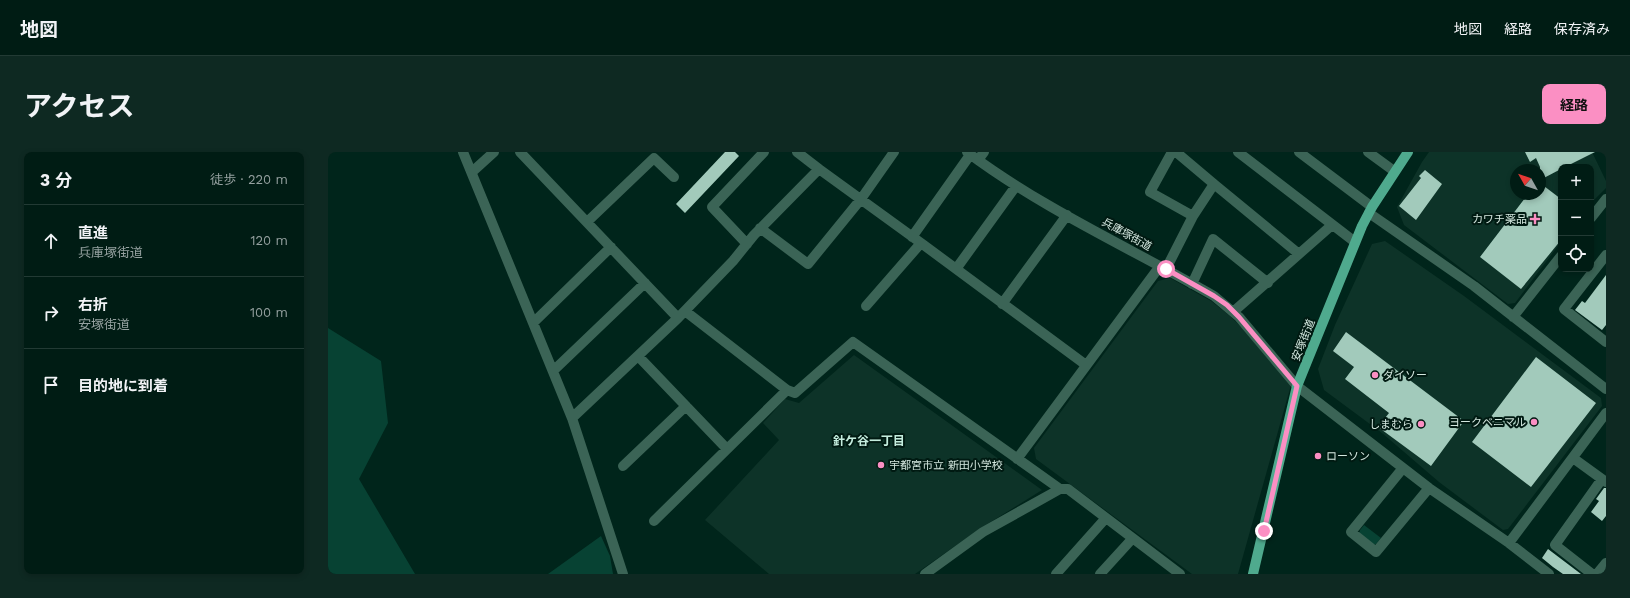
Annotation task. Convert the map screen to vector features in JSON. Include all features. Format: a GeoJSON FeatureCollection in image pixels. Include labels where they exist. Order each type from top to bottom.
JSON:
{"type":"FeatureCollection","features":[{"type":"Feature","properties":{"kind":"main road","name":"安塚街道"},"geometry":{"type":"LineString","coordinates":[[1253,574],[1297,386],[1355,242],[1370,210],[1394,171],[1408,152]]}},
{"type":"Feature","properties":{"kind":"street"},"geometry":{"type":"LineString","coordinates":[[463,152],[572,418],[623,574]]}},
{"type":"Feature","properties":{"kind":"street"},"geometry":{"type":"LineString","coordinates":[[472,172],[494,152]]}},
{"type":"Feature","properties":{"kind":"street"},"geometry":{"type":"LineString","coordinates":[[520,152],[645,283],[682,314],[787,390],[795,393],[853,342],[1060,489]]}},
{"type":"Feature","properties":{"kind":"street"},"geometry":{"type":"LineString","coordinates":[[747,244],[712,207],[764,152]]}},
{"type":"Feature","properties":{"kind":"street"},"geometry":{"type":"LineString","coordinates":[[797,152],[1086,366]]}},
{"type":"Feature","properties":{"kind":"street"},"geometry":{"type":"LineString","coordinates":[[760,228],[808,264],[861,199],[894,152]]}},
{"type":"Feature","properties":{"kind":"street"},"geometry":{"type":"LineString","coordinates":[[1172,152],[1150,192],[1193,216]]}},
{"type":"Feature","properties":{"kind":"street"},"geometry":{"type":"LineString","coordinates":[[1176,152],[1299,254]]}},
{"type":"Feature","properties":{"kind":"street"},"geometry":{"type":"LineString","coordinates":[[1299,152],[1370,210],[1474,286],[1606,389]]}},
{"type":"Feature","properties":{"kind":"street"},"geometry":{"type":"LineString","coordinates":[[1368,152],[1394,171]]}},
{"type":"Feature","properties":{"kind":"street"},"geometry":{"type":"LineString","coordinates":[[1242,153],[1355,242]]}},
{"type":"Feature","properties":{"kind":"street"},"geometry":{"type":"LineString","coordinates":[[866,306],[916,240],[975,155]]}},
{"type":"Feature","properties":{"kind":"street","name":"兵庫塚街道"},"geometry":{"type":"LineString","coordinates":[[975,155],[1016,186],[1214,296],[1233,312],[1297,386],[1429,488],[1509,543],[1537,570],[1549,574]]}},
{"type":"Feature","properties":{"kind":"street"},"geometry":{"type":"LineString","coordinates":[[587,222],[654,158],[674,177]]}},
{"type":"Feature","properties":{"kind":"street"},"geometry":{"type":"LineString","coordinates":[[572,418],[682,314],[733,262],[760,228],[819,169]]}},
{"type":"Feature","properties":{"kind":"street"},"geometry":{"type":"LineString","coordinates":[[1017,459],[1086,366],[1163,268],[1193,216],[1214,184]]}},
{"type":"Feature","properties":{"kind":"street"},"geometry":{"type":"LineString","coordinates":[[956,269],[1016,186]]}},
{"type":"Feature","properties":{"kind":"street"},"geometry":{"type":"LineString","coordinates":[[1594,214],[1606,199]]}},
{"type":"Feature","properties":{"kind":"street"},"geometry":{"type":"LineString","coordinates":[[1002,304],[1067,215]]}},
{"type":"Feature","properties":{"kind":"street"},"geometry":{"type":"LineString","coordinates":[[1233,312],[1332,224]]}},
{"type":"Feature","properties":{"kind":"street"},"geometry":{"type":"LineString","coordinates":[[1192,284],[1214,239],[1268,282]]}},
{"type":"Feature","properties":{"kind":"street"},"geometry":{"type":"LineString","coordinates":[[533,323],[611,247]]}},
{"type":"Feature","properties":{"kind":"street"},"geometry":{"type":"LineString","coordinates":[[1606,254],[1564,310],[1606,342]]}},
{"type":"Feature","properties":{"kind":"street"},"geometry":{"type":"LineString","coordinates":[[1513,316],[1558,260]]}},
{"type":"Feature","properties":{"kind":"street"},"geometry":{"type":"LineString","coordinates":[[552,371],[645,283]]}},
{"type":"Feature","properties":{"kind":"street"},"geometry":{"type":"LineString","coordinates":[[638,356],[727,449]]}},
{"type":"Feature","properties":{"kind":"street"},"geometry":{"type":"LineString","coordinates":[[654,521],[787,390]]}},
{"type":"Feature","properties":{"kind":"street"},"geometry":{"type":"LineString","coordinates":[[623,466],[686,406]]}},
{"type":"Feature","properties":{"kind":"street"},"geometry":{"type":"LineString","coordinates":[[1509,543],[1606,413]]}},
{"type":"Feature","properties":{"kind":"street"},"geometry":{"type":"LineString","coordinates":[[1573,458],[1604,480],[1555,544],[1592,574]]}},
{"type":"Feature","properties":{"kind":"street"},"geometry":{"type":"LineString","coordinates":[[1403,468],[1351,532],[1376,552],[1429,488]]}},
{"type":"Feature","properties":{"kind":"street"},"geometry":{"type":"LineString","coordinates":[[925,574],[983,532],[1060,489],[1068,489],[1105,519],[1180,574]]}},
{"type":"Feature","properties":{"kind":"street"},"geometry":{"type":"LineString","coordinates":[[1056,574],[1105,519]]}},
{"type":"Feature","properties":{"kind":"street"},"geometry":{"type":"LineString","coordinates":[[1100,574],[1132,539]]}},
{"type":"Feature","properties":{"kind":"street"},"geometry":{"type":"LineString","coordinates":[[1598,574],[1606,562]]}},
{"type":"Feature","properties":{"kind":"shaded area"},"geometry":{"type":"Polygon","coordinates":[[[1429,152],[1592,152],[1606,181],[1606,188],[1594,200],[1594,164],[1558,164],[1558,246],[1515,303],[1508,304],[1404,225],[1397,207],[1429,152]]]}},
{"type":"Feature","properties":{"kind":"shaded area"},"geometry":{"type":"Polygon","coordinates":[[[1385,241],[1464,296],[1601,398],[1602,406],[1508,529],[1503,530],[1439,482],[1382,433],[1324,390],[1318,369],[1335,325],[1372,244],[1385,241]]]}},
{"type":"Feature","properties":{"kind":"shaded area"},"geometry":{"type":"Polygon","coordinates":[[[1170,278],[1211,301],[1230,316],[1291,385],[1238,574],[1192,574],[1036,459],[1034,448],[1158,281],[1170,278]]]}},
{"type":"Feature","properties":{"kind":"shaded area"},"geometry":{"type":"Polygon","coordinates":[[[328,328],[381,361],[388,423],[359,479],[415,574],[328,574],[328,328]]]}},
{"type":"Feature","properties":{"kind":"shaded area","name":"宇都宮市立 新田小学校"},"geometry":{"type":"Polygon","coordinates":[[[854,355],[1042,490],[981,528],[915,574],[769,574],[705,520],[779,440],[763,423],[785,399],[799,403],[854,355]]]}},
{"type":"Feature","properties":{"kind":"shaded area"},"geometry":{"type":"Polygon","coordinates":[[[1364,525],[1381,538],[1376,544],[1372,545],[1359,535],[1360,530],[1364,525]]]}},
{"type":"Feature","properties":{"kind":"shaded area"},"geometry":{"type":"Polygon","coordinates":[[[601,536],[610,556],[613,574],[548,574],[601,536]]]}},
{"type":"Feature","properties":{"kind":"building"},"geometry":{"type":"Polygon","coordinates":[[[725,152],[735,152],[739,156],[685,213],[676,204],[725,152]]]}},
{"type":"Feature","properties":{"kind":"building"},"geometry":{"type":"Polygon","coordinates":[[[1525,152],[1595,152],[1571,164],[1558,164],[1558,171],[1546,177],[1546,164],[1539,164],[1536,158],[1530,162],[1525,152]]]}},
{"type":"Feature","properties":{"kind":"building"},"geometry":{"type":"Polygon","coordinates":[[[1425,170],[1442,184],[1416,220],[1399,206],[1421,178],[1419,176],[1425,170]]]}},
{"type":"Feature","properties":{"kind":"building","name":"カワチ薬品"},"geometry":{"type":"Polygon","coordinates":[[[1546,188],[1558,197],[1558,244],[1521,289],[1480,257],[1523,200],[1546,200],[1546,188]]]}},
{"type":"Feature","properties":{"kind":"building"},"geometry":{"type":"Polygon","coordinates":[[[1606,275],[1606,325],[1602,330],[1575,310],[1582,301],[1585,303],[1606,275]]]}},
{"type":"Feature","properties":{"kind":"building"},"geometry":{"type":"Polygon","coordinates":[[[1346,332],[1464,421],[1431,466],[1378,427],[1389,413],[1345,379],[1354,367],[1333,351],[1346,332]]]}},
{"type":"Feature","properties":{"kind":"building","name":"ヨークベニマル"},"geometry":{"type":"Polygon","coordinates":[[[1536,357],[1596,403],[1531,487],[1472,442],[1536,357]]]}},
{"type":"Feature","properties":{"kind":"building"},"geometry":{"type":"Polygon","coordinates":[[[1604,488],[1606,488],[1606,516],[1602,521],[1591,512],[1599,501],[1596,499],[1604,488]]]}},
{"type":"Feature","properties":{"kind":"building"},"geometry":{"type":"Polygon","coordinates":[[[1548,549],[1581,574],[1563,574],[1553,567],[1542,558],[1548,549]]]}},
{"type":"Feature","properties":{"kind":"place","name":"カワチ薬品"},"geometry":{"type":"Point","coordinates":[1535,219]}},
{"type":"Feature","properties":{"kind":"place","name":"ダイソー"},"geometry":{"type":"Point","coordinates":[1375,375]}},
{"type":"Feature","properties":{"kind":"place","name":"ヨークベニマル"},"geometry":{"type":"Point","coordinates":[1534,422]}},
{"type":"Feature","properties":{"kind":"place","name":"しまむら"},"geometry":{"type":"Point","coordinates":[1421,424]}},
{"type":"Feature","properties":{"kind":"place","name":"ローソン"},"geometry":{"type":"Point","coordinates":[1318,456]}},
{"type":"Feature","properties":{"kind":"place","name":"宇都宮市立 新田小学校"},"geometry":{"type":"Point","coordinates":[881,465]}},
{"type":"Feature","properties":{"kind":"district","name":"針ケ谷一丁目"},"geometry":{"type":"Point","coordinates":[869,441]}},
{"type":"Feature","properties":{"kind":"route"},"geometry":{"type":"LineString","coordinates":[[1166,269],[1227,305],[1239,317],[1297,386],[1264,531]]}}]}
